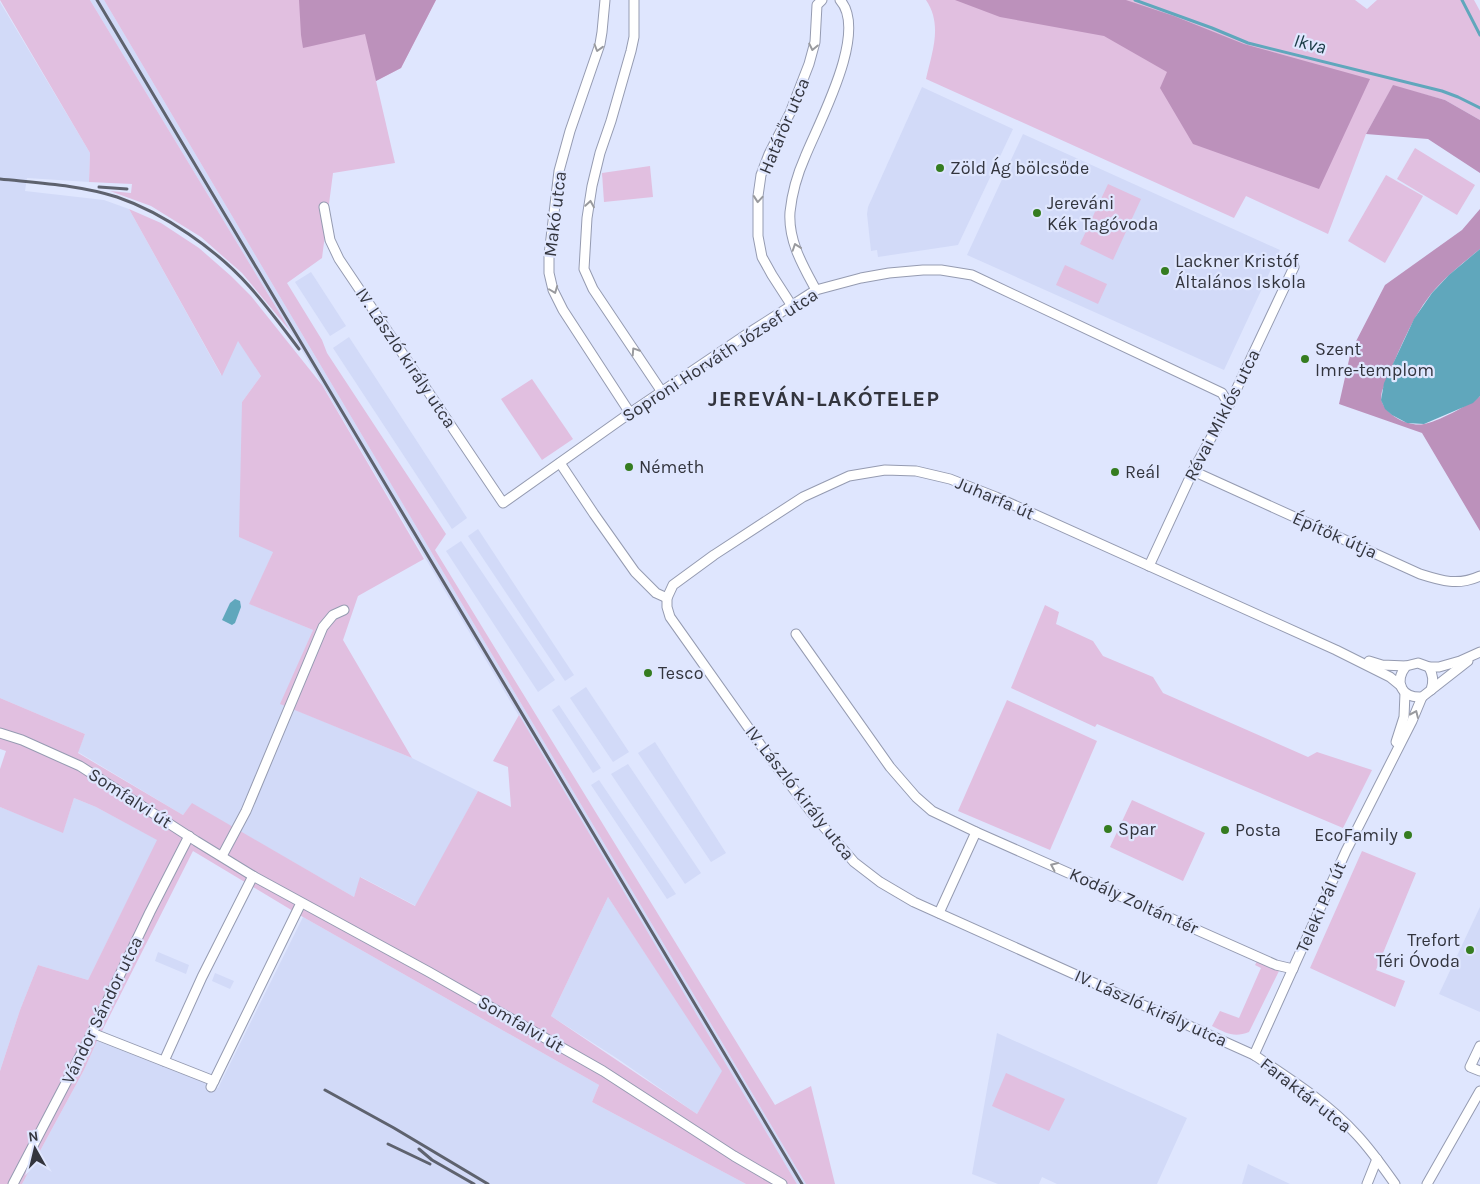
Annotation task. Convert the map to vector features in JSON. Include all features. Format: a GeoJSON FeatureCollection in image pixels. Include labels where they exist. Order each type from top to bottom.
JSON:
{"type":"FeatureCollection","features":[{"type":"Feature","properties":{"kind":"street","name":"Makó utca"},"geometry":{"type":"LineString","coordinates":[[605,0],[600,44],[570,130],[559,171],[549,255],[549,273],[553,290],[563,310],[630,413]]}},
{"type":"Feature","properties":{"kind":"street","name":"Makó utca"},"geometry":{"type":"LineString","coordinates":[[634,0],[632,44],[592,186],[587,218],[584,269],[594,289],[662,392]]}},
{"type":"Feature","properties":{"kind":"street","name":"Határőr utca"},"geometry":{"type":"LineString","coordinates":[[792,306],[762,257],[758,236],[758,196],[761,175],[769,154],[790,113],[809,64],[815,42],[818,5],[822,0]]}},
{"type":"Feature","properties":{"kind":"street","name":"Határőr utca"},"geometry":{"type":"LineString","coordinates":[[816,290],[801,262],[792,237],[790,214],[796,180],[843,68],[849,22],[846,6],[840,0]]}},
{"type":"Feature","properties":{"kind":"street","name":"IV. László király utca"},"geometry":{"type":"LineString","coordinates":[[324,207],[330,240],[339,259],[502,503]]}},
{"type":"Feature","properties":{"kind":"street","name":"Révai Miklós utca"},"geometry":{"type":"LineString","coordinates":[[1148,566],[1192,471],[1229,404],[1294,267],[1293,264]]}},
{"type":"Feature","properties":{"kind":"street","name":"Soproni Horváth József utca"},"geometry":{"type":"LineString","coordinates":[[502,503],[630,413],[816,290],[889,273],[941,270],[972,275],[1222,393],[1229,404]]}},
{"type":"Feature","properties":{"kind":"street"},"geometry":{"type":"LineString","coordinates":[[560,462],[635,572],[656,593],[667,598]]}},
{"type":"Feature","properties":{"kind":"street","name":"Juharfa út"},"geometry":{"type":"LineString","coordinates":[[667,598],[673,585],[714,555],[803,497],[849,476],[886,470],[916,471],[950,479],[996,497],[1336,650],[1390,677],[1403,690]]}},
{"type":"Feature","properties":{"kind":"street","name":"Építők útja"},"geometry":{"type":"LineString","coordinates":[[1192,471],[1420,574],[1447,582],[1461,582],[1480,576]]}},
{"type":"Feature","properties":{"kind":"street","name":"IV. László király utca"},"geometry":{"type":"LineString","coordinates":[[667,598],[668,613],[693,650],[767,754],[834,840],[854,862],[880,882],[914,902],[1254,1055]]}},
{"type":"Feature","properties":{"kind":"street"},"geometry":{"type":"LineString","coordinates":[[222,856],[246,811],[324,628],[329,618],[344,610]]}},
{"type":"Feature","properties":{"kind":"street","name":"Kodály Zoltán tér"},"geometry":{"type":"LineString","coordinates":[[796,634],[890,767],[916,797],[932,811],[1276,965],[1293,969]]}},
{"type":"Feature","properties":{"kind":"street","name":"Juharfa út"},"geometry":{"type":"LineString","coordinates":[[1336,650],[1377,664],[1406,666]]}},
{"type":"Feature","properties":{"kind":"street","name":"Teleki Pál út"},"geometry":{"type":"LineString","coordinates":[[1390,761],[1404,717],[1402,672],[1406,666],[1418,663],[1429,667],[1439,667],[1480,652]]}},
{"type":"Feature","properties":{"kind":"street","name":"Teleki Pál út"},"geometry":{"type":"LineString","coordinates":[[1254,1055],[1346,851],[1390,761],[1412,721],[1422,697],[1480,652]]}},
{"type":"Feature","properties":{"kind":"street"},"geometry":{"type":"LineString","coordinates":[[1429,667],[1434,683],[1431,690]]}},
{"type":"Feature","properties":{"kind":"street"},"geometry":{"type":"LineString","coordinates":[[1403,690],[1413,698],[1422,697]]}},
{"type":"Feature","properties":{"kind":"street","name":"Somfalvi út"},"geometry":{"type":"LineString","coordinates":[[0,732],[80,766],[253,876],[429,972],[603,1071],[734,1156],[782,1184]]}},
{"type":"Feature","properties":{"kind":"street"},"geometry":{"type":"LineString","coordinates":[[939,913],[976,832]]}},
{"type":"Feature","properties":{"kind":"street","name":"Vándor Sándor utca"},"geometry":{"type":"LineString","coordinates":[[13,1184],[92,1034],[150,912],[189,836]]}},
{"type":"Feature","properties":{"kind":"street"},"geometry":{"type":"LineString","coordinates":[[164,1061],[202,977],[253,876]]}},
{"type":"Feature","properties":{"kind":"street"},"geometry":{"type":"LineString","coordinates":[[92,1034],[164,1061],[213,1084],[301,903]]}},
{"type":"Feature","properties":{"kind":"street"},"geometry":{"type":"LineString","coordinates":[[1480,1046],[1470,1067],[1480,1071]]}},
{"type":"Feature","properties":{"kind":"street","name":"Faraktár utca"},"geometry":{"type":"LineString","coordinates":[[1254,1055],[1327,1108],[1356,1134],[1378,1159],[1395,1184]]}},
{"type":"Feature","properties":{"kind":"street"},"geometry":{"type":"LineString","coordinates":[[1428,1184],[1480,1092]]}},
{"type":"Feature","properties":{"kind":"street"},"geometry":{"type":"LineString","coordinates":[[1367,1184],[1378,1159]]}},
{"type":"Feature","properties":{"kind":"shaded area"},"geometry":{"type":"Polygon","coordinates":[[[0,0],[90,0],[291,332],[242,273],[201,237],[151,206],[110,191],[131,193],[132,184],[89,182],[90,153],[0,0]]]}},
{"type":"Feature","properties":{"kind":"shaded area"},"geometry":{"type":"Polygon","coordinates":[[[90,0],[104,0],[806,1184],[797,1184],[291,332],[90,0]]]}},
{"type":"Feature","properties":{"kind":"shaded area"},"geometry":{"type":"Polygon","coordinates":[[[104,0],[436,0],[401,68],[376,81],[395,163],[333,173],[322,258],[287,283],[322,340],[327,353],[446,534],[435,550],[775,1105],[811,1086],[835,1184],[806,1184],[104,0]]]}},
{"type":"Feature","properties":{"kind":"shaded area"},"geometry":{"type":"Polygon","coordinates":[[[299,0],[436,0],[401,68],[376,81],[365,34],[303,48],[299,0]]]}},
{"type":"Feature","properties":{"kind":"shaded area"},"geometry":{"type":"Polygon","coordinates":[[[926,0],[1355,0],[1367,9],[1377,0],[1474,0],[1480,11],[1480,120],[1445,100],[1393,86],[1366,134],[1328,234],[1246,196],[1234,218],[926,79],[935,39],[935,29],[931,9],[926,0]]]}},
{"type":"Feature","properties":{"kind":"shaded area"},"geometry":{"type":"Polygon","coordinates":[[[955,0],[1126,0],[1174,16],[1244,44],[1370,79],[1319,189],[1193,144],[1160,88],[1167,72],[1104,36],[1000,17],[955,0]]]}},
{"type":"Feature","properties":{"kind":"shaded area"},"geometry":{"type":"Polygon","coordinates":[[[0,2],[90,153],[89,182],[27,178],[25,191],[104,200],[129,209],[221,375],[238,340],[261,376],[242,402],[273,552],[250,604],[313,630],[281,704],[412,758],[478,791],[416,906],[361,877],[354,897],[192,804],[183,815],[78,752],[85,734],[0,698],[0,2]]]}},
{"type":"Feature","properties":{"kind":"shaded area"},"geometry":{"type":"Polygon","coordinates":[[[1393,85],[1445,100],[1480,120],[1480,173],[1428,139],[1366,134],[1393,85]]]}},
{"type":"Feature","properties":{"kind":"shaded area","name":"Zöld Ág bölcsőde"},"geometry":{"type":"Polygon","coordinates":[[[922,87],[1013,129],[958,245],[878,257],[877,250],[871,251],[868,207],[922,87]]]}},
{"type":"Feature","properties":{"kind":"shaded area","name":"Lackner Kristóf Általános Iskola"},"geometry":{"type":"Polygon","coordinates":[[[1023,134],[1280,250],[1224,370],[967,255],[1023,134]]]}},
{"type":"Feature","properties":{"kind":"shaded area"},"geometry":{"type":"Polygon","coordinates":[[[1415,148],[1475,185],[1457,215],[1397,179],[1415,148]]]}},
{"type":"Feature","properties":{"kind":"shaded area"},"geometry":{"type":"Polygon","coordinates":[[[650,166],[653,197],[604,202],[602,173],[650,166]]]}},
{"type":"Feature","properties":{"kind":"shaded area"},"geometry":{"type":"Polygon","coordinates":[[[1386,175],[1423,196],[1385,263],[1348,241],[1386,175]]]}},
{"type":"Feature","properties":{"kind":"shaded area"},"geometry":{"type":"Polygon","coordinates":[[[1108,184],[1141,199],[1113,260],[1080,244],[1108,184]]]}},
{"type":"Feature","properties":{"kind":"shaded area"},"geometry":{"type":"Polygon","coordinates":[[[129,209],[161,223],[199,248],[251,296],[322,385],[424,559],[358,596],[343,640],[412,758],[280,704],[313,630],[249,604],[273,552],[239,537],[242,402],[261,376],[238,341],[222,376],[129,209]]]}},
{"type":"Feature","properties":{"kind":"shaded area"},"geometry":{"type":"Polygon","coordinates":[[[1480,209],[1480,249],[1454,270],[1423,305],[1404,341],[1381,397],[1385,407],[1394,416],[1400,420],[1418,425],[1444,417],[1480,396],[1480,531],[1422,433],[1339,404],[1351,351],[1385,285],[1462,230],[1480,209]]]}},
{"type":"Feature","properties":{"kind":"shaded area"},"geometry":{"type":"Polygon","coordinates":[[[1480,249],[1480,396],[1473,403],[1424,424],[1407,423],[1385,409],[1381,400],[1384,383],[1414,319],[1432,293],[1449,275],[1480,249]]]}},
{"type":"Feature","properties":{"kind":"shaded area"},"geometry":{"type":"Polygon","coordinates":[[[1065,265],[1107,284],[1098,304],[1056,285],[1065,265]]]}},
{"type":"Feature","properties":{"kind":"shaded area"},"geometry":{"type":"Polygon","coordinates":[[[311,272],[346,326],[330,336],[295,282],[311,272]]]}},
{"type":"Feature","properties":{"kind":"shaded area"},"geometry":{"type":"Polygon","coordinates":[[[349,337],[467,518],[452,529],[333,348],[349,337]]]}},
{"type":"Feature","properties":{"kind":"shaded area"},"geometry":{"type":"Polygon","coordinates":[[[532,379],[573,439],[542,460],[501,399],[532,379]]]}},
{"type":"Feature","properties":{"kind":"shaded area"},"geometry":{"type":"Polygon","coordinates":[[[478,529],[574,675],[565,681],[468,536],[478,529]]]}},
{"type":"Feature","properties":{"kind":"shaded area"},"geometry":{"type":"Polygon","coordinates":[[[461,541],[555,680],[538,692],[446,551],[461,541]]]}},
{"type":"Feature","properties":{"kind":"shaded area"},"geometry":{"type":"Polygon","coordinates":[[[235,599],[240,601],[241,607],[235,623],[232,625],[222,620],[230,603],[235,599]]]}},
{"type":"Feature","properties":{"kind":"shaded area"},"geometry":{"type":"Polygon","coordinates":[[[1045,605],[1059,612],[1056,624],[1093,641],[1103,656],[1153,677],[1163,693],[1308,757],[1317,752],[1372,770],[1343,828],[1097,724],[1095,727],[1011,688],[1045,605]]]}},
{"type":"Feature","properties":{"kind":"shaded area"},"geometry":{"type":"Polygon","coordinates":[[[586,687],[629,752],[613,762],[570,698],[586,687]]]}},
{"type":"Feature","properties":{"kind":"shaded area"},"geometry":{"type":"Polygon","coordinates":[[[0,698],[85,734],[78,753],[183,815],[192,803],[354,897],[360,877],[415,906],[478,791],[511,807],[508,767],[493,761],[519,715],[797,1184],[746,1184],[592,1102],[599,1085],[303,917],[193,851],[84,1070],[22,1184],[0,1184],[0,1071],[20,1010],[38,965],[88,980],[157,840],[96,807],[74,798],[63,833],[0,807],[0,769],[6,751],[0,749],[0,698]],[[608,897],[551,1016],[697,1114],[722,1071],[608,897]]]}},
{"type":"Feature","properties":{"kind":"shaded area"},"geometry":{"type":"Polygon","coordinates":[[[1007,700],[1097,741],[1050,850],[958,811],[1007,700]]]}},
{"type":"Feature","properties":{"kind":"shaded area"},"geometry":{"type":"Polygon","coordinates":[[[559,705],[601,768],[593,773],[552,710],[559,705]]]}},
{"type":"Feature","properties":{"kind":"shaded area"},"geometry":{"type":"Polygon","coordinates":[[[655,742],[726,853],[711,862],[638,753],[655,742]]]}},
{"type":"Feature","properties":{"kind":"shaded area"},"geometry":{"type":"Polygon","coordinates":[[[628,764],[701,873],[685,884],[611,774],[628,764]]]}},
{"type":"Feature","properties":{"kind":"shaded area"},"geometry":{"type":"Polygon","coordinates":[[[599,780],[676,894],[667,899],[591,785],[599,780]]]}},
{"type":"Feature","properties":{"kind":"shaded area"},"geometry":{"type":"Polygon","coordinates":[[[74,798],[96,807],[158,840],[88,980],[38,965],[20,1010],[0,1071],[0,807],[63,832],[74,798]]]}},
{"type":"Feature","properties":{"kind":"shaded area"},"geometry":{"type":"Polygon","coordinates":[[[1132,800],[1205,833],[1183,881],[1110,847],[1132,800]]]}},
{"type":"Feature","properties":{"kind":"shaded area"},"geometry":{"type":"Polygon","coordinates":[[[1362,851],[1416,873],[1376,970],[1405,981],[1395,1007],[1310,968],[1362,851]]]}},
{"type":"Feature","properties":{"kind":"shaded area"},"geometry":{"type":"Polygon","coordinates":[[[608,897],[723,1071],[697,1114],[618,1059],[551,1016],[608,897]]]}},
{"type":"Feature","properties":{"kind":"shaded area","name":"Trefort Téri Óvoda"},"geometry":{"type":"Polygon","coordinates":[[[1480,907],[1480,1012],[1439,994],[1480,907]]]}},
{"type":"Feature","properties":{"kind":"shaded area"},"geometry":{"type":"Polygon","coordinates":[[[303,917],[599,1085],[592,1102],[746,1184],[22,1184],[84,1070],[97,1041],[218,1088],[303,917]]]}},
{"type":"Feature","properties":{"kind":"shaded area"},"geometry":{"type":"Polygon","coordinates":[[[158,952],[189,965],[186,974],[155,961],[158,952]]]}},
{"type":"Feature","properties":{"kind":"shaded area"},"geometry":{"type":"Polygon","coordinates":[[[1258,959],[1279,971],[1249,1032],[1234,1035],[1212,1026],[1220,1011],[1239,1018],[1261,968],[1255,965],[1258,959]]]}},
{"type":"Feature","properties":{"kind":"shaded area"},"geometry":{"type":"Polygon","coordinates":[[[215,973],[234,981],[230,989],[212,981],[215,973]]]}},
{"type":"Feature","properties":{"kind":"shaded area"},"geometry":{"type":"Polygon","coordinates":[[[997,1033],[1187,1118],[1157,1184],[1057,1184],[1042,1177],[1039,1184],[998,1184],[972,1174],[997,1033]]]}},
{"type":"Feature","properties":{"kind":"shaded area"},"geometry":{"type":"Polygon","coordinates":[[[1006,1073],[1065,1099],[1049,1131],[992,1106],[1006,1073]]]}},
{"type":"Feature","properties":{"kind":"shaded area"},"geometry":{"type":"Polygon","coordinates":[[[1248,1164],[1290,1184],[1242,1184],[1248,1164]]]}},
{"type":"Feature","properties":{"kind":"waterway","name":"Ikva"},"geometry":{"type":"LineString","coordinates":[[1135,0],[1248,43],[1442,91],[1480,108]]}},
{"type":"Feature","properties":{"kind":"waterway"},"geometry":{"type":"LineString","coordinates":[[1462,0],[1480,35]]}},
{"type":"Feature","properties":{"kind":"railway"},"geometry":{"type":"LineString","coordinates":[[97,0],[802,1184]]}},
{"type":"Feature","properties":{"kind":"railway"},"geometry":{"type":"LineString","coordinates":[[0,179],[59,185],[103,193],[135,204],[171,223],[206,246],[236,272],[262,301],[299,349]]}},
{"type":"Feature","properties":{"kind":"railway"},"geometry":{"type":"LineString","coordinates":[[99,187],[127,189]]}},
{"type":"Feature","properties":{"kind":"railway"},"geometry":{"type":"LineString","coordinates":[[325,1090],[394,1128],[488,1184]]}},
{"type":"Feature","properties":{"kind":"railway"},"geometry":{"type":"LineString","coordinates":[[388,1144],[430,1164]]}},
{"type":"Feature","properties":{"kind":"railway"},"geometry":{"type":"LineString","coordinates":[[419,1149],[432,1160],[474,1184]]}},
{"type":"Feature","properties":{"kind":"place","name":"Zöld Ág bölcsőde"},"geometry":{"type":"Point","coordinates":[940,168]}},
{"type":"Feature","properties":{"kind":"place","name":"Jereváni Kék Tagóvoda"},"geometry":{"type":"Point","coordinates":[1037,213]}},
{"type":"Feature","properties":{"kind":"place","name":"Lackner Kristóf Általános Iskola"},"geometry":{"type":"Point","coordinates":[1165,271]}},
{"type":"Feature","properties":{"kind":"place","name":"Szent Imre-templom"},"geometry":{"type":"Point","coordinates":[1305,359]}},
{"type":"Feature","properties":{"kind":"place","name":"Németh"},"geometry":{"type":"Point","coordinates":[629,467]}},
{"type":"Feature","properties":{"kind":"place","name":"Reál"},"geometry":{"type":"Point","coordinates":[1115,472]}},
{"type":"Feature","properties":{"kind":"place","name":"Tesco"},"geometry":{"type":"Point","coordinates":[648,673]}},
{"type":"Feature","properties":{"kind":"place","name":"Spar"},"geometry":{"type":"Point","coordinates":[1108,829]}},
{"type":"Feature","properties":{"kind":"place","name":"Posta"},"geometry":{"type":"Point","coordinates":[1225,830]}},
{"type":"Feature","properties":{"kind":"place","name":"EcoFamily"},"geometry":{"type":"Point","coordinates":[1408,835]}},
{"type":"Feature","properties":{"kind":"place","name":"Trefort Téri Óvoda"},"geometry":{"type":"Point","coordinates":[1470,950]}},
{"type":"Feature","properties":{"kind":"district","name":"JEREVÁN-LAKÓTELEP"},"geometry":{"type":"Point","coordinates":[824,399]}}]}
